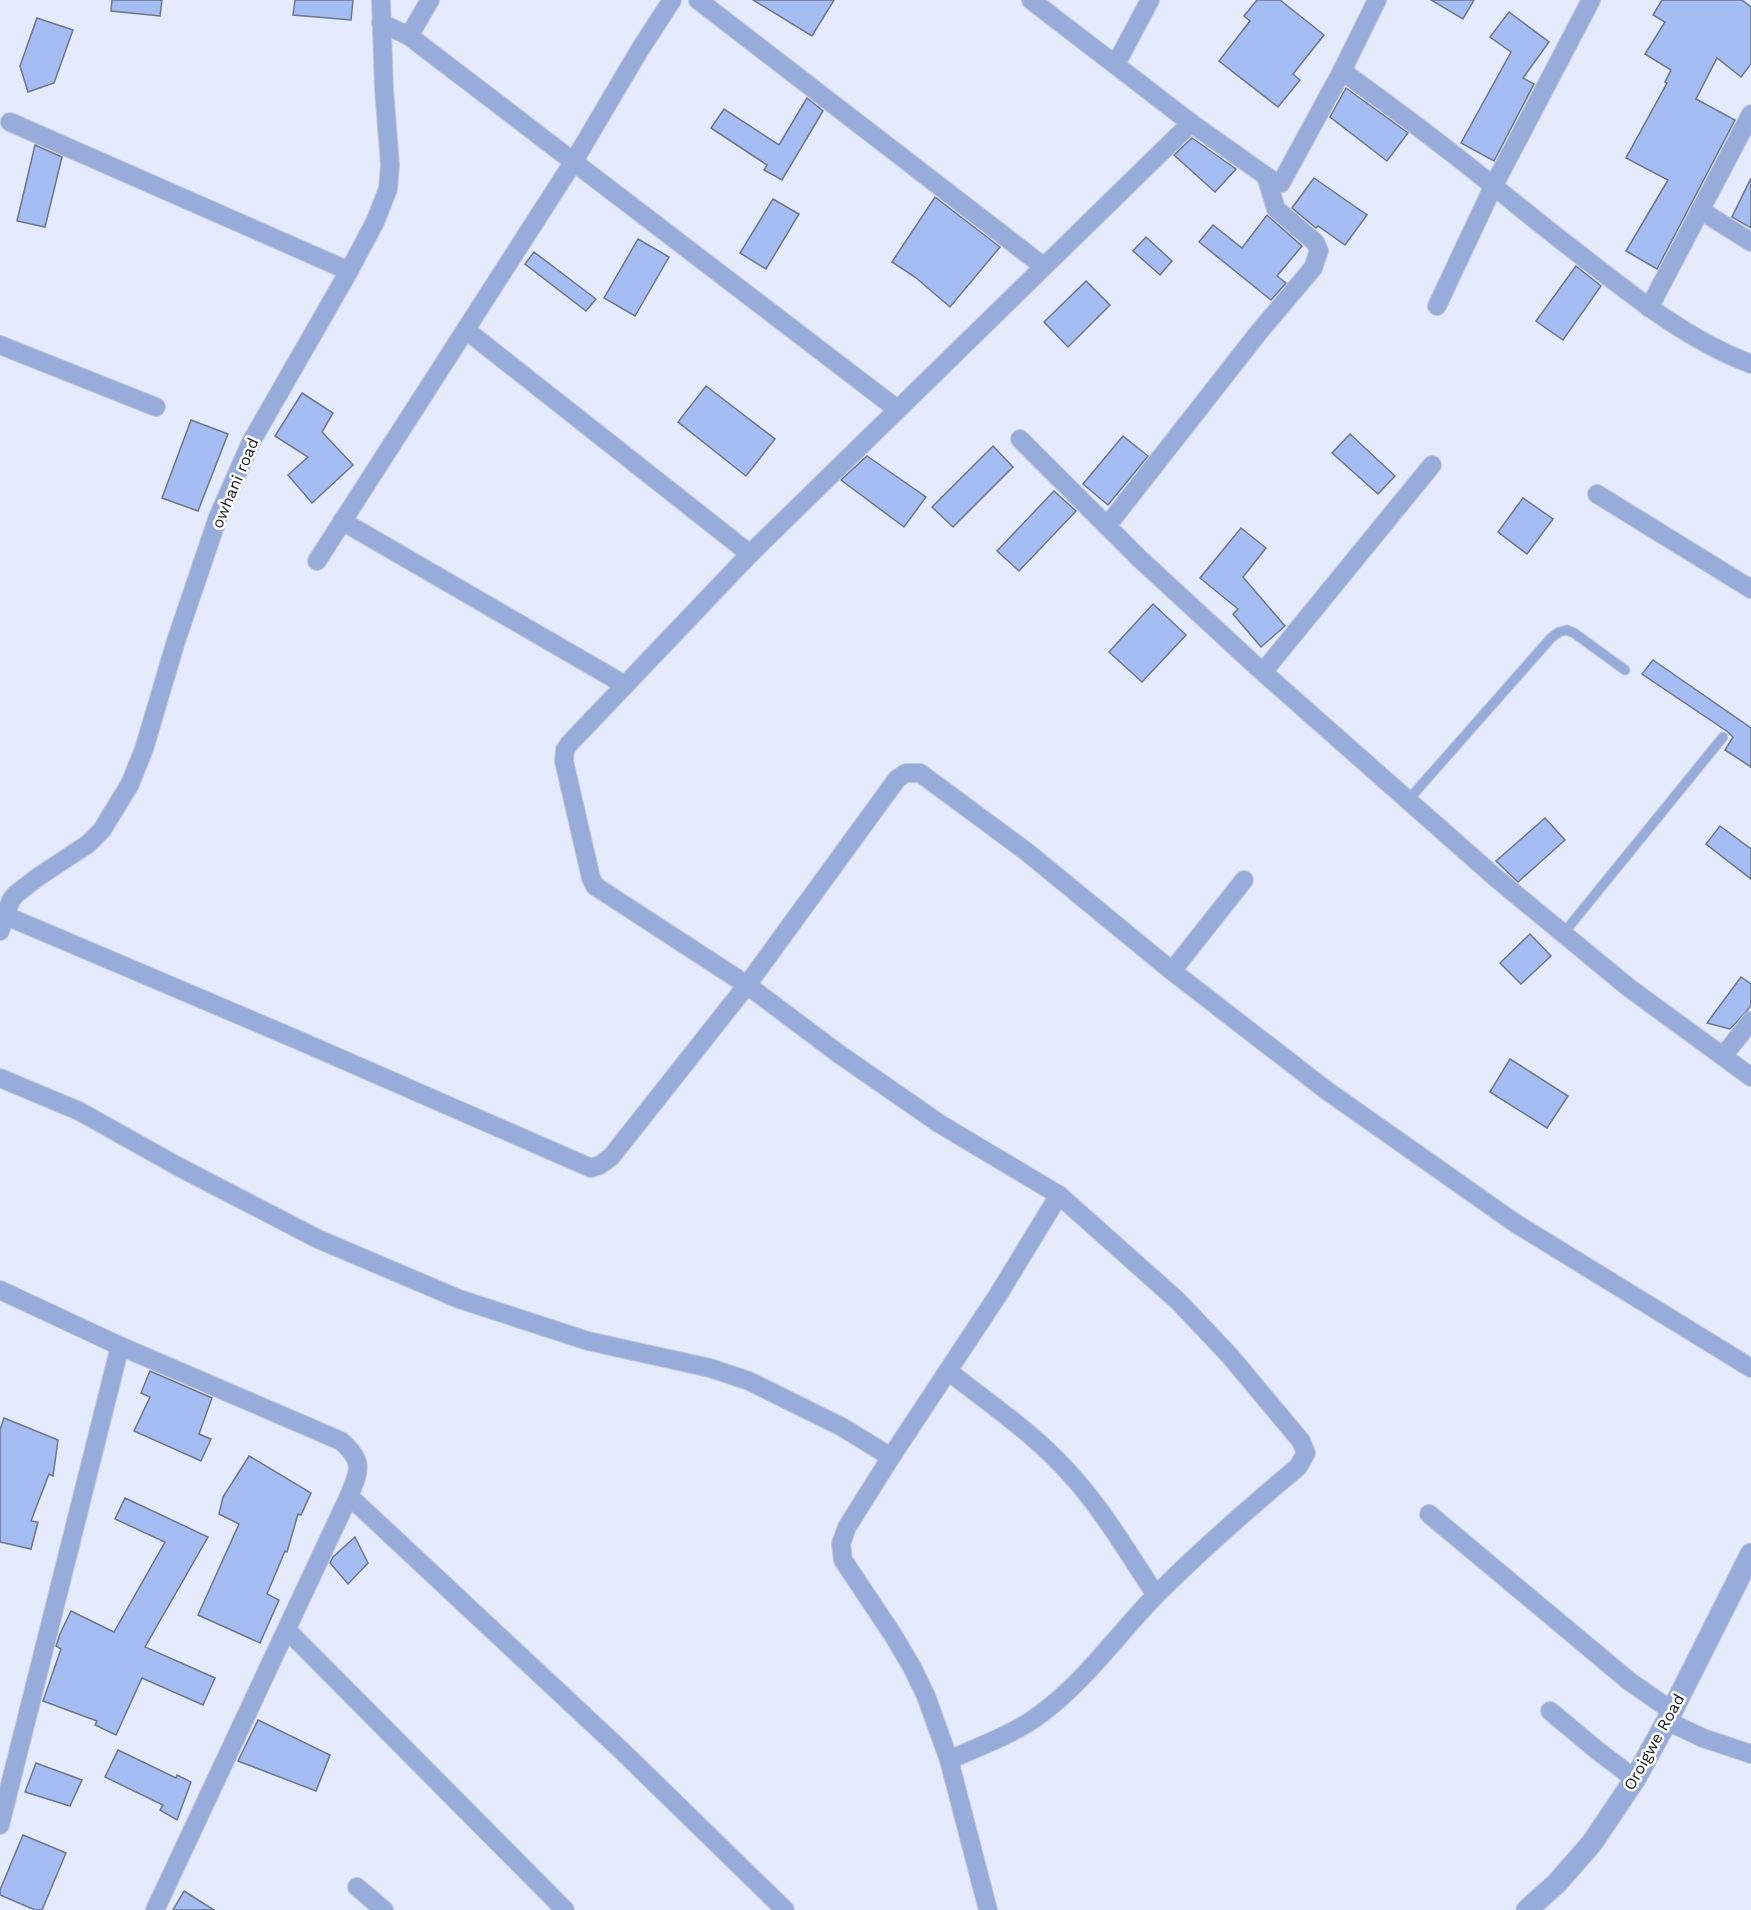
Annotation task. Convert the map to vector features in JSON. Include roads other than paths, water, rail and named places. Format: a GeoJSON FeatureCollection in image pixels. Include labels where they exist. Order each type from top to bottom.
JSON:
{"type":"FeatureCollection","features":[{"type":"Feature","properties":{"kind":"street","name":"owhani road"},"geometry":{"type":"LineString","coordinates":[[2,923],[11,900],[16,894],[88,844],[102,830],[130,784],[144,749],[176,641],[218,517],[251,442],[375,222],[388,189],[390,165],[381,0]]}},
{"type":"Feature","properties":{"kind":"street"},"geometry":{"type":"LineString","coordinates":[[408,36],[430,0]]}},
{"type":"Feature","properties":{"kind":"street"},"geometry":{"type":"LineString","coordinates":[[317,561],[574,161],[672,0]]}},
{"type":"Feature","properties":{"kind":"street"},"geometry":{"type":"LineString","coordinates":[[698,0],[1044,266]]}},
{"type":"Feature","properties":{"kind":"street"},"geometry":{"type":"LineString","coordinates":[[1031,0],[1191,123],[1275,183],[1281,183],[1284,179],[1377,0]]}},
{"type":"Feature","properties":{"kind":"street"},"geometry":{"type":"LineString","coordinates":[[1116,64],[1150,0]]}},
{"type":"Feature","properties":{"kind":"street"},"geometry":{"type":"LineString","coordinates":[[1437,306],[1493,187],[1591,0]]}},
{"type":"Feature","properties":{"kind":"street"},"geometry":{"type":"LineString","coordinates":[[381,23],[408,36],[897,409]]}},
{"type":"Feature","properties":{"kind":"street"},"geometry":{"type":"LineString","coordinates":[[1342,71],[1444,147],[1649,308],[1702,341],[1751,364]]}},
{"type":"Feature","properties":{"kind":"street"},"geometry":{"type":"LineString","coordinates":[[1649,308],[1751,114]]}},
{"type":"Feature","properties":{"kind":"street"},"geometry":{"type":"LineString","coordinates":[[10,122],[349,271]]}},
{"type":"Feature","properties":{"kind":"street"},"geometry":{"type":"LineString","coordinates":[[949,1760],[1012,1731],[1041,1714],[1081,1678],[1156,1595],[1298,1467],[1306,1454],[1301,1441],[1230,1356],[1178,1301],[1059,1195],[940,1124],[839,1054],[747,985],[600,891],[591,878],[564,761],[565,750],[750,554],[1191,123]]}},
{"type":"Feature","properties":{"kind":"street"},"geometry":{"type":"LineString","coordinates":[[1107,525],[1313,268],[1319,251],[1315,242],[1276,209],[1266,176]]}},
{"type":"Feature","properties":{"kind":"street"},"geometry":{"type":"LineString","coordinates":[[1700,210],[1751,242]]}},
{"type":"Feature","properties":{"kind":"street"},"geometry":{"type":"LineString","coordinates":[[466,330],[750,554]]}},
{"type":"Feature","properties":{"kind":"street"},"geometry":{"type":"LineString","coordinates":[[0,345],[156,406]]}},
{"type":"Feature","properties":{"kind":"street"},"geometry":{"type":"LineString","coordinates":[[1020,439],[1107,525],[1263,672],[1408,799],[1563,934],[1628,987],[1751,1077]]}},
{"type":"Feature","properties":{"kind":"street"},"geometry":{"type":"LineString","coordinates":[[1263,672],[1432,465]]}},
{"type":"Feature","properties":{"kind":"street"},"geometry":{"type":"LineString","coordinates":[[1597,494],[1751,589]]}},
{"type":"Feature","properties":{"kind":"street"},"geometry":{"type":"LineString","coordinates":[[342,521],[625,685]]}},
{"type":"Feature","properties":{"kind":"street"},"geometry":{"type":"LineString","coordinates":[[2,923],[291,1037],[591,1168],[611,1157],[747,985],[897,779],[906,773],[920,773],[1027,852],[1172,971],[1326,1090],[1515,1223],[1751,1368]]}},
{"type":"Feature","properties":{"kind":"street"},"geometry":{"type":"LineString","coordinates":[[1172,971],[1244,880]]}},
{"type":"Feature","properties":{"kind":"street"},"geometry":{"type":"LineString","coordinates":[[1723,1056],[1751,1022]]}},
{"type":"Feature","properties":{"kind":"street"},"geometry":{"type":"LineString","coordinates":[[0,1078],[79,1111],[179,1167],[329,1244],[459,1299],[588,1341],[710,1368],[749,1381],[842,1427],[891,1457]]}},
{"type":"Feature","properties":{"kind":"street"},"geometry":{"type":"LineString","coordinates":[[988,1910],[949,1760],[926,1696],[912,1667],[843,1560],[841,1544],[847,1527],[1059,1195]]}},
{"type":"Feature","properties":{"kind":"street"},"geometry":{"type":"LineString","coordinates":[[0,1290],[120,1346],[341,1441],[353,1451],[358,1463],[359,1473],[349,1496],[155,1910]]}},
{"type":"Feature","properties":{"kind":"street"},"geometry":{"type":"LineString","coordinates":[[0,1825],[120,1346]]}},
{"type":"Feature","properties":{"kind":"street"},"geometry":{"type":"LineString","coordinates":[[948,1371],[1018,1426],[1071,1475],[1094,1504],[1156,1595]]}},
{"type":"Feature","properties":{"kind":"street"},"geometry":{"type":"LineString","coordinates":[[349,1496],[621,1750],[785,1910]]}},
{"type":"Feature","properties":{"kind":"street"},"geometry":{"type":"LineString","coordinates":[[1429,1514],[1670,1716],[1703,1738],[1751,1754]]}},
{"type":"Feature","properties":{"kind":"street","name":"Oroigwe Road"},"geometry":{"type":"LineString","coordinates":[[1527,1910],[1557,1883],[1592,1843],[1635,1779],[1670,1716],[1751,1554]]}},
{"type":"Feature","properties":{"kind":"street"},"geometry":{"type":"LineString","coordinates":[[287,1630],[565,1910]]}},
{"type":"Feature","properties":{"kind":"street"},"geometry":{"type":"LineString","coordinates":[[1550,1711],[1635,1779]]}},
{"type":"Feature","properties":{"kind":"street"},"geometry":{"type":"LineString","coordinates":[[357,1887],[384,1910]]}},
{"type":"Feature","properties":{"kind":"lane"},"geometry":{"type":"LineString","coordinates":[[1408,799],[1559,632],[1568,630],[1574,633],[1624,670]]}},
{"type":"Feature","properties":{"kind":"lane"},"geometry":{"type":"LineString","coordinates":[[1563,934],[1723,736]]}}]}
